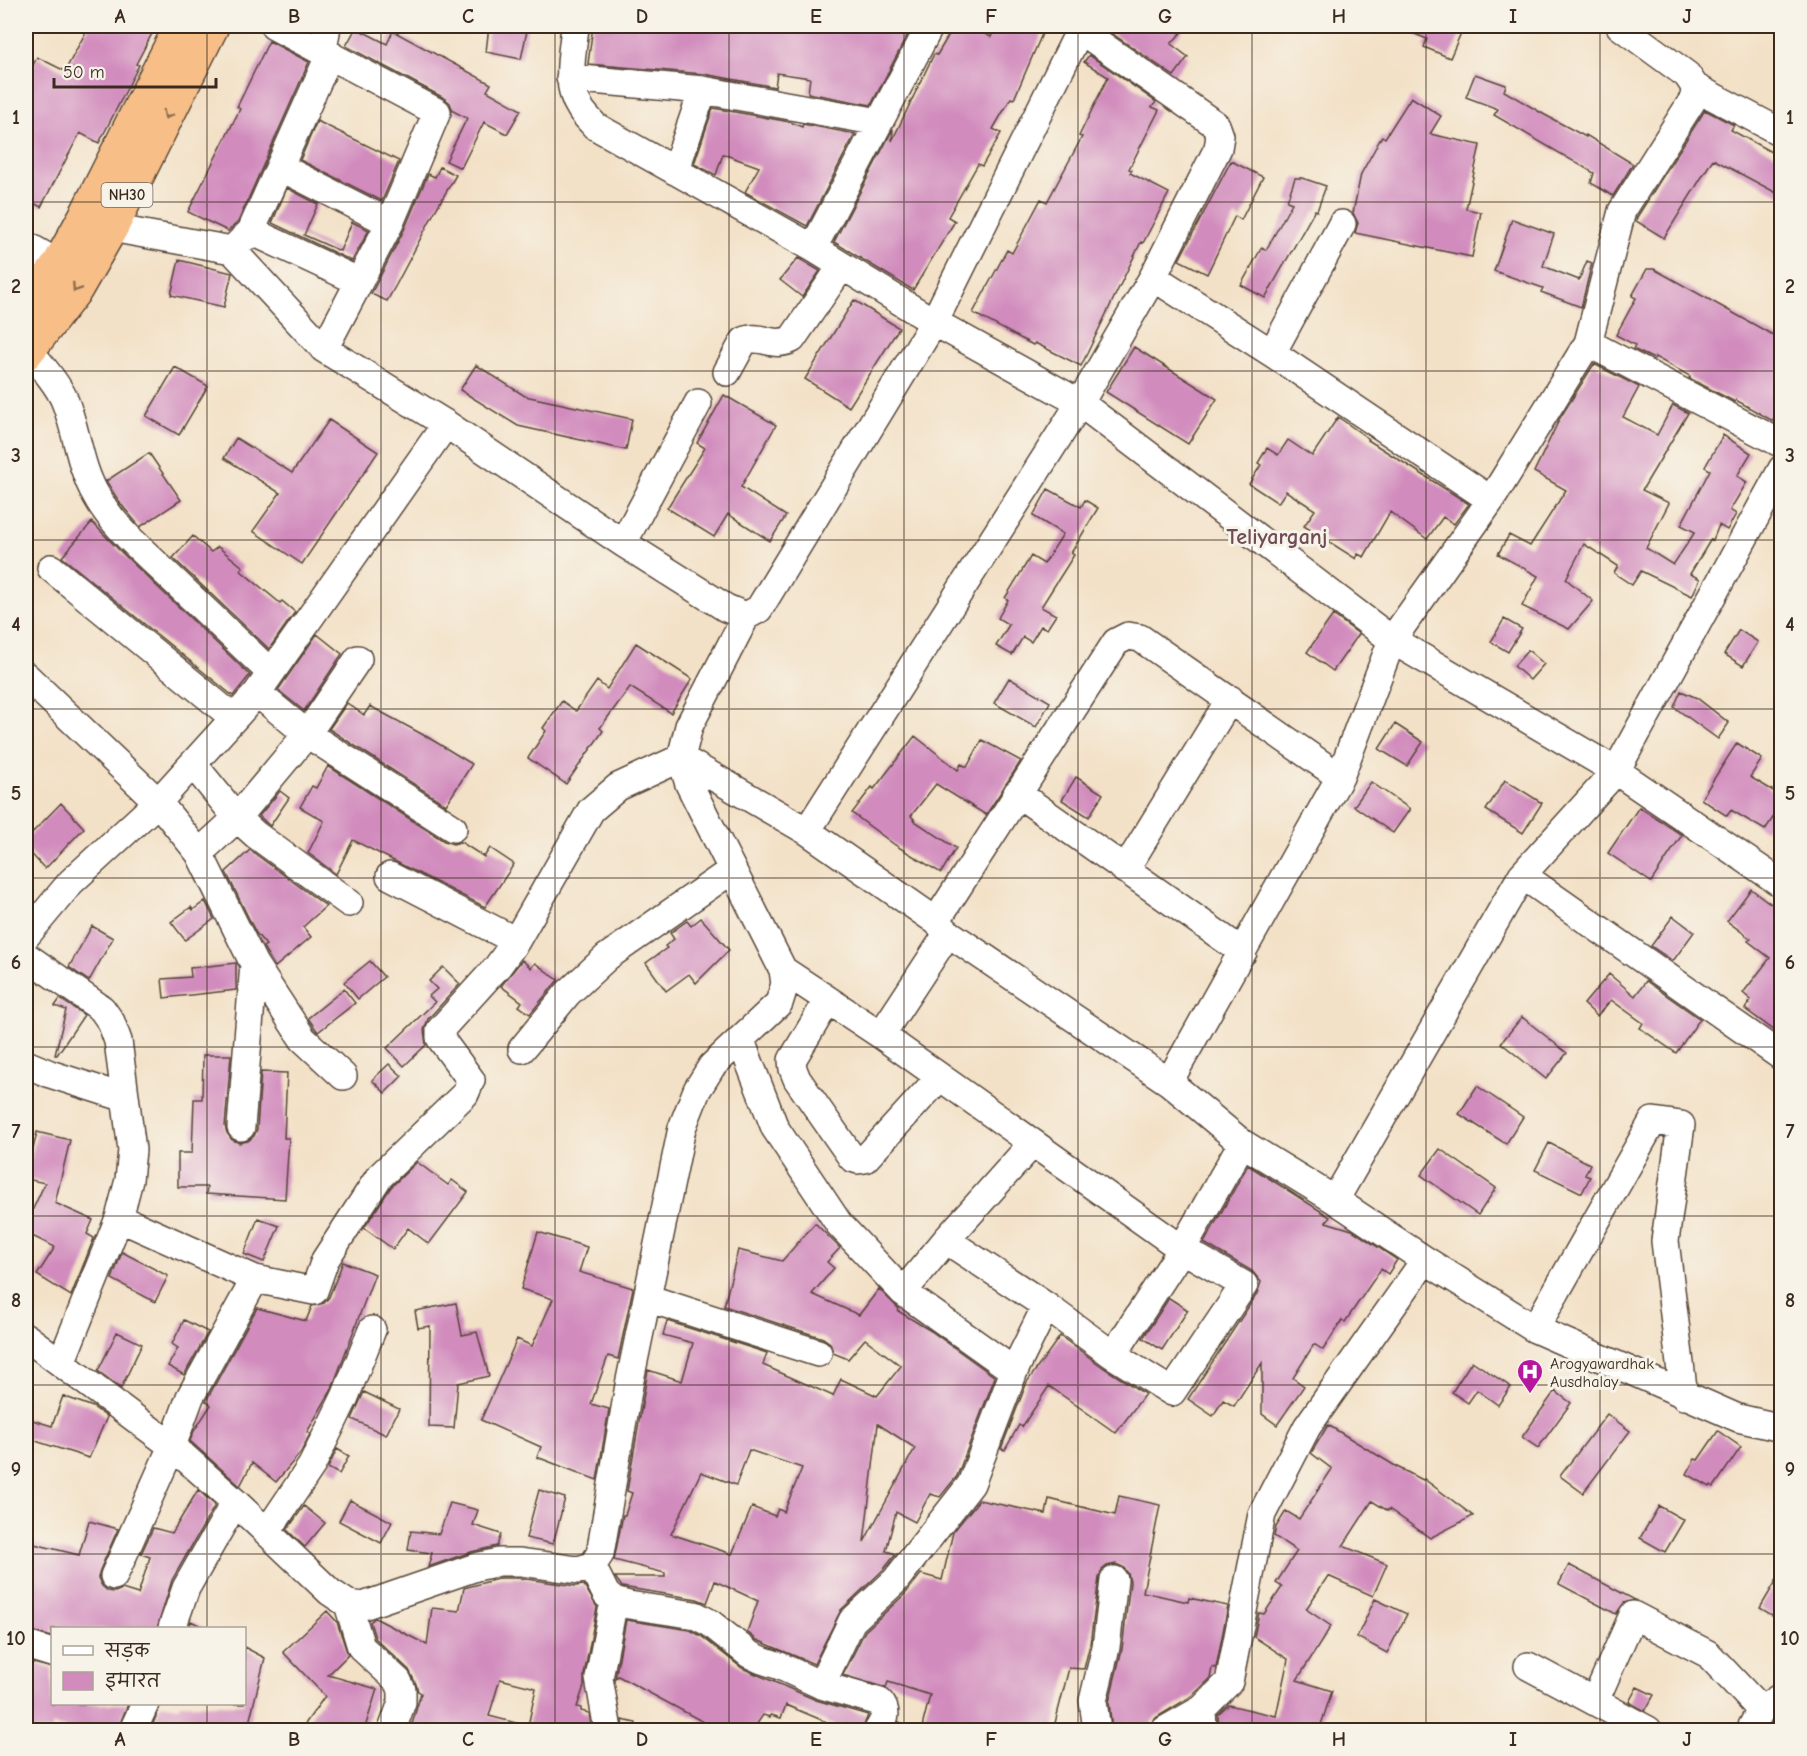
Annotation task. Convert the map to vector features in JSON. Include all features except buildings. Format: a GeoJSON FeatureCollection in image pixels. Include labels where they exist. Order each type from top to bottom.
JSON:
{"type":"FeatureCollection","features":[{"type":"Feature","properties":{"kind":"highway","name":"NH30"},"geometry":{"type":"LineString","coordinates":[[27,352],[76,289],[99,220],[181,26]]}},
{"type":"Feature","properties":{"kind":"highway","name":"NH30"},"geometry":{"type":"LineString","coordinates":[[26,310],[59,264],[99,220],[212,26]]}},
{"type":"Feature","properties":{"kind":"street"},"geometry":{"type":"LineString","coordinates":[[274,26],[326,43],[436,112],[390,223],[324,349]]}},
{"type":"Feature","properties":{"kind":"street"},"geometry":{"type":"LineString","coordinates":[[575,26],[570,78],[573,94],[580,108],[595,126],[813,248],[934,322],[1080,403],[1392,640],[1616,771],[1782,884]]}},
{"type":"Feature","properties":{"kind":"street"},"geometry":{"type":"LineString","coordinates":[[813,248],[930,26]]}},
{"type":"Feature","properties":{"kind":"street"},"geometry":{"type":"LineString","coordinates":[[1620,26],[1687,75],[1695,87],[1782,132]]}},
{"type":"Feature","properties":{"kind":"street"},"geometry":{"type":"LineString","coordinates":[[26,1337],[172,1446],[330,1592],[348,1604],[363,1606],[476,1567],[499,1562],[520,1562],[578,1570],[592,1566],[600,1554],[629,1384],[682,1128],[697,1090],[712,1066],[779,1003],[785,984],[783,970],[689,784],[681,758],[689,726],[746,616],[759,609],[934,322],[1081,28],[1216,125],[1220,136],[1218,148],[1153,277],[1080,403],[807,831]]}},
{"type":"Feature","properties":{"kind":"street"},"geometry":{"type":"LineString","coordinates":[[232,250],[251,231],[280,167],[326,43]]}},
{"type":"Feature","properties":{"kind":"street"},"geometry":{"type":"LineString","coordinates":[[570,78],[703,90],[879,122]]}},
{"type":"Feature","properties":{"kind":"street"},"geometry":{"type":"LineString","coordinates":[[1169,1082],[1340,777],[1392,640],[1491,500],[1588,343],[1622,211],[1694,98],[1695,87]]}},
{"type":"Feature","properties":{"kind":"street"},"geometry":{"type":"LineString","coordinates":[[675,171],[703,90]]}},
{"type":"Feature","properties":{"kind":"street"},"geometry":{"type":"LineString","coordinates":[[280,167],[390,223]]}},
{"type":"Feature","properties":{"kind":"street"},"geometry":{"type":"LineString","coordinates":[[99,220],[232,250],[324,349],[446,424],[623,543],[726,608],[746,616]]}},
{"type":"Feature","properties":{"kind":"street"},"geometry":{"type":"LineString","coordinates":[[1272,353],[1342,224]]}},
{"type":"Feature","properties":{"kind":"street"},"geometry":{"type":"LineString","coordinates":[[251,231],[358,281]]}},
{"type":"Feature","properties":{"kind":"street"},"geometry":{"type":"LineString","coordinates":[[26,245],[59,264]]}},
{"type":"Feature","properties":{"kind":"street"},"geometry":{"type":"LineString","coordinates":[[727,372],[744,341],[756,338],[772,343],[785,343],[792,339],[842,266]]}},
{"type":"Feature","properties":{"kind":"street"},"geometry":{"type":"LineString","coordinates":[[1153,277],[1272,353],[1491,500]]}},
{"type":"Feature","properties":{"kind":"street"},"geometry":{"type":"LineString","coordinates":[[1588,343],[1782,444]]}},
{"type":"Feature","properties":{"kind":"street"},"geometry":{"type":"LineString","coordinates":[[27,352],[53,381],[64,399],[85,470],[95,494],[109,515],[130,539],[264,683],[307,734],[453,828]]}},
{"type":"Feature","properties":{"kind":"street"},"geometry":{"type":"LineString","coordinates":[[623,543],[698,403]]}},
{"type":"Feature","properties":{"kind":"street"},"geometry":{"type":"LineString","coordinates":[[26,936],[71,882],[158,802],[264,683],[446,424]]}},
{"type":"Feature","properties":{"kind":"street"},"geometry":{"type":"LineString","coordinates":[[1335,1200],[1522,875],[1616,771],[1782,469]]}},
{"type":"Feature","properties":{"kind":"street"},"geometry":{"type":"LineString","coordinates":[[51,568],[234,718]]}},
{"type":"Feature","properties":{"kind":"street"},"geometry":{"type":"LineString","coordinates":[[881,1035],[1017,794],[1116,642],[1128,636],[1140,638],[1340,777]]}},
{"type":"Feature","properties":{"kind":"street"},"geometry":{"type":"LineString","coordinates":[[199,853],[237,818],[307,734],[358,659]]}},
{"type":"Feature","properties":{"kind":"street"},"geometry":{"type":"LineString","coordinates":[[26,676],[158,802],[199,853],[254,964],[303,1039],[344,1076]]}},
{"type":"Feature","properties":{"kind":"street"},"geometry":{"type":"LineString","coordinates":[[1125,870],[1230,699]]}},
{"type":"Feature","properties":{"kind":"street"},"geometry":{"type":"LineString","coordinates":[[681,758],[807,831],[942,927],[1169,1082],[1242,1143],[1535,1329],[1738,1418],[1782,1428]]}},
{"type":"Feature","properties":{"kind":"street"},"geometry":{"type":"LineString","coordinates":[[119,1218],[255,1279],[314,1291],[325,1260],[379,1177],[465,1094],[471,1080],[440,1038],[440,1030],[498,966],[516,941],[591,810],[618,787],[681,758]]}},
{"type":"Feature","properties":{"kind":"street"},"geometry":{"type":"LineString","coordinates":[[193,764],[237,818],[256,835],[349,903]]}},
{"type":"Feature","properties":{"kind":"street"},"geometry":{"type":"LineString","coordinates":[[1017,794],[1243,952]]}},
{"type":"Feature","properties":{"kind":"street"},"geometry":{"type":"LineString","coordinates":[[522,1049],[568,993],[607,957],[732,870]]}},
{"type":"Feature","properties":{"kind":"street"},"geometry":{"type":"LineString","coordinates":[[1522,875],[1782,1056]]}},
{"type":"Feature","properties":{"kind":"street"},"geometry":{"type":"LineString","coordinates":[[390,876],[516,941]]}},
{"type":"Feature","properties":{"kind":"street"},"geometry":{"type":"LineString","coordinates":[[26,956],[102,1009],[111,1022],[118,1041],[132,1150],[129,1180],[119,1218],[61,1363]]}},
{"type":"Feature","properties":{"kind":"street"},"geometry":{"type":"LineString","coordinates":[[241,1127],[254,964]]}},
{"type":"Feature","properties":{"kind":"street"},"geometry":{"type":"LineString","coordinates":[[783,970],[881,1035],[1182,1249],[1244,1285],[1173,1392],[1113,1355],[1046,1306],[946,1240]]}},
{"type":"Feature","properties":{"kind":"street"},"geometry":{"type":"LineString","coordinates":[[828,1000],[792,1060],[793,1069],[797,1079],[852,1158],[865,1159],[940,1077]]}},
{"type":"Feature","properties":{"kind":"street"},"geometry":{"type":"LineString","coordinates":[[741,1041],[776,1128],[839,1224],[903,1292],[1014,1371]]}},
{"type":"Feature","properties":{"kind":"street"},"geometry":{"type":"LineString","coordinates":[[26,1064],[125,1098]]}},
{"type":"Feature","properties":{"kind":"street"},"geometry":{"type":"LineString","coordinates":[[1535,1329],[1653,1121],[1681,1125],[1665,1241],[1684,1396]]}},
{"type":"Feature","properties":{"kind":"street"},"geometry":{"type":"LineString","coordinates":[[1113,1355],[1182,1249],[1242,1143]]}},
{"type":"Feature","properties":{"kind":"street"},"geometry":{"type":"LineString","coordinates":[[903,1292],[1032,1144]]}},
{"type":"Feature","properties":{"kind":"street"},"geometry":{"type":"LineString","coordinates":[[1165,1731],[1203,1720],[1229,1682],[1262,1514],[1307,1427],[1425,1260]]}},
{"type":"Feature","properties":{"kind":"street"},"geometry":{"type":"LineString","coordinates":[[114,1576],[172,1446],[190,1396],[255,1279]]}},
{"type":"Feature","properties":{"kind":"street"},"geometry":{"type":"LineString","coordinates":[[646,1298],[818,1353]]}},
{"type":"Feature","properties":{"kind":"street"},"geometry":{"type":"LineString","coordinates":[[821,1685],[852,1621],[895,1581],[971,1485],[1014,1371],[1046,1306]]}},
{"type":"Feature","properties":{"kind":"street"},"geometry":{"type":"LineString","coordinates":[[267,1532],[312,1465],[345,1397],[372,1330]]}},
{"type":"Feature","properties":{"kind":"street"},"geometry":{"type":"LineString","coordinates":[[173,1627],[186,1588],[235,1502]]}},
{"type":"Feature","properties":{"kind":"street"},"geometry":{"type":"LineString","coordinates":[[592,1566],[606,1594],[614,1601],[695,1615],[710,1623],[749,1654],[821,1685],[880,1702],[885,1708],[886,1716],[878,1731]]}},
{"type":"Feature","properties":{"kind":"street"},"geometry":{"type":"LineString","coordinates":[[1097,1731],[1093,1701],[1106,1647],[1114,1580]]}},
{"type":"Feature","properties":{"kind":"street"},"geometry":{"type":"LineString","coordinates":[[608,1731],[599,1678],[614,1601]]}},
{"type":"Feature","properties":{"kind":"street"},"geometry":{"type":"LineString","coordinates":[[348,1604],[361,1647],[398,1681],[402,1690],[402,1702],[392,1731]]}},
{"type":"Feature","properties":{"kind":"street"},"geometry":{"type":"LineString","coordinates":[[1601,1714],[1633,1615],[1708,1654],[1764,1712]]}},
{"type":"Feature","properties":{"kind":"street"},"geometry":{"type":"LineString","coordinates":[[26,1646],[51,1653]]}},
{"type":"Feature","properties":{"kind":"street"},"geometry":{"type":"LineString","coordinates":[[1528,1666],[1601,1714],[1648,1731]]}},
{"type":"Feature","properties":{"kind":"street"},"geometry":{"type":"LineString","coordinates":[[133,1731],[145,1705]]}},
{"type":"Feature","properties":{"kind":"place","name":"Arogyawardhak Ausdhalay"},"geometry":{"type":"Point","coordinates":[1530,1395]}},
{"type":"Feature","properties":{"kind":"district","name":"Teliyarganj"},"geometry":{"type":"Point","coordinates":[1277,536]}}]}
